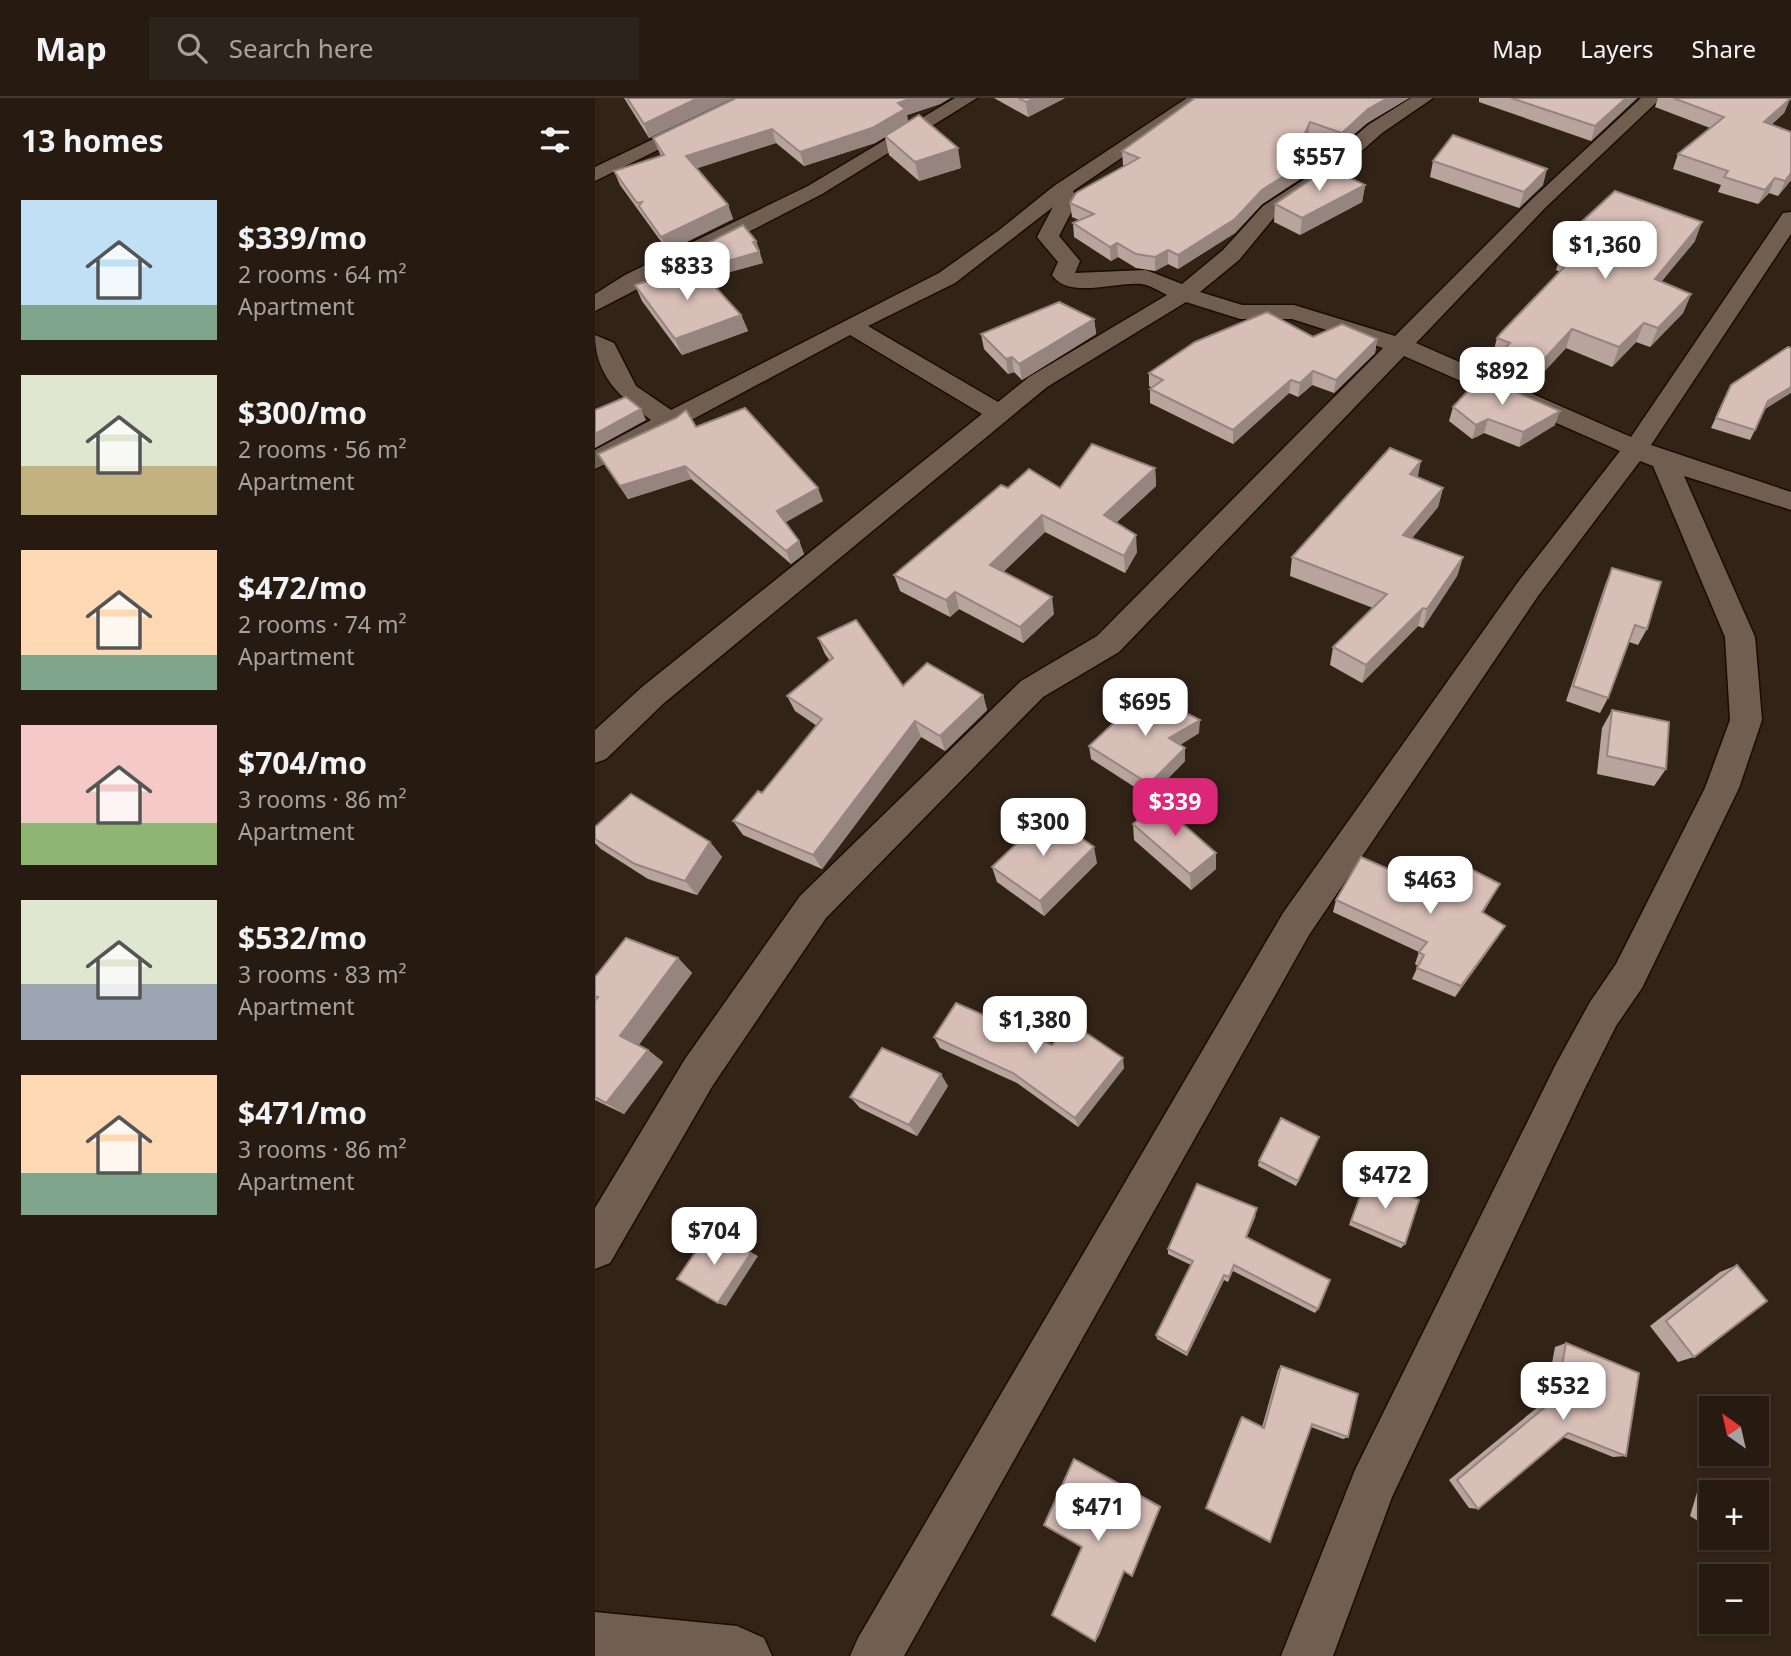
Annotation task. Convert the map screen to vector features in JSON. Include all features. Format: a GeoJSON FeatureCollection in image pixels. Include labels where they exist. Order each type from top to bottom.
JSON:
{"type":"FeatureCollection","features":[{"type":"Feature","properties":{"kind":"street"},"geometry":{"type":"LineString","coordinates":[[595,304],[633,280],[835,178],[968,98]]}},
{"type":"Feature","properties":{"kind":"street"},"geometry":{"type":"LineString","coordinates":[[595,461],[672,423],[705,401],[829,336],[947,278],[1006,236],[1061,190],[1200,98]]}},
{"type":"Feature","properties":{"kind":"street"},"geometry":{"type":"LineString","coordinates":[[595,750],[653,695],[999,413],[1051,373],[1184,294],[1231,255],[1270,210],[1316,180],[1375,129],[1424,98]]}},
{"type":"Feature","properties":{"kind":"street"},"geometry":{"type":"LineString","coordinates":[[595,1248],[699,1072],[813,907],[1033,689],[1108,644],[1538,204],[1652,98]]}},
{"type":"Feature","properties":{"kind":"street"},"geometry":{"type":"LineString","coordinates":[[595,175],[743,100]]}},
{"type":"Feature","properties":{"kind":"street"},"geometry":{"type":"LineString","coordinates":[[1061,190],[1068,199],[1048,233],[1069,261],[1063,275],[1082,281],[1146,277],[1184,294],[1240,312],[1294,312],[1402,346],[1651,454],[1791,501]]}},
{"type":"Feature","properties":{"kind":"street"},"geometry":{"type":"LineString","coordinates":[[876,1656],[1296,924],[1528,589],[1651,454],[1791,218]]}},
{"type":"Feature","properties":{"kind":"street"},"geometry":{"type":"LineString","coordinates":[[829,336],[850,327],[855,328],[899,357],[999,413]]}},
{"type":"Feature","properties":{"kind":"street"},"geometry":{"type":"LineString","coordinates":[[595,342],[606,348],[627,390],[672,423]]}},
{"type":"Feature","properties":{"kind":"street"},"geometry":{"type":"LineString","coordinates":[[1307,1656],[1372,1487],[1570,1077],[1604,1014],[1629,976],[1722,788],[1746,720],[1740,636],[1651,454]]}},
{"type":"Feature","properties":{"kind":"street"},"geometry":{"type":"LineString","coordinates":[[595,1637],[737,1652],[747,1656]]}},
{"type":"Feature","properties":{"kind":"building"},"geometry":{"type":"Polygon","coordinates":[[[627,98],[698,98],[644,124],[627,98]]]}},
{"type":"Feature","properties":{"kind":"building"},"geometry":{"type":"Polygon","coordinates":[[[736,98],[912,98],[898,103],[905,109],[872,128],[800,152],[772,129],[686,156],[728,205],[661,237],[639,206],[642,202],[637,203],[614,171],[664,155],[653,138],[736,98]]]}},
{"type":"Feature","properties":{"kind":"building"},"geometry":{"type":"Polygon","coordinates":[[[1018,98],[1035,98],[1026,102],[1018,98]]]}},
{"type":"Feature","properties":{"kind":"building"},"geometry":{"type":"Polygon","coordinates":[[[1195,98],[1388,98],[1368,109],[1342,133],[1310,122],[1295,156],[1307,161],[1262,190],[1235,219],[1178,255],[1168,250],[1155,257],[1136,254],[1117,243],[1110,247],[1073,223],[1094,214],[1070,203],[1076,193],[1139,158],[1122,151],[1195,98]]]}},
{"type":"Feature","properties":{"kind":"building"},"geometry":{"type":"Polygon","coordinates":[[[1511,98],[1626,98],[1595,126],[1511,98]]]}},
{"type":"Feature","properties":{"kind":"building"},"geometry":{"type":"Polygon","coordinates":[[[1673,98],[1790,99],[1764,122],[1791,132],[1791,173],[1785,181],[1775,178],[1765,190],[1724,177],[1728,171],[1678,154],[1724,117],[1673,98]]]}},
{"type":"Feature","properties":{"kind":"building"},"geometry":{"type":"Polygon","coordinates":[[[919,115],[958,148],[915,162],[885,136],[919,115]]]}},
{"type":"Feature","properties":{"kind":"building"},"geometry":{"type":"Polygon","coordinates":[[[1453,135],[1547,169],[1524,192],[1433,161],[1453,135]]]}},
{"type":"Feature","properties":{"kind":"building"},"geometry":{"type":"Polygon","coordinates":[[[1328,168],[1365,185],[1302,218],[1275,204],[1328,168]]]}},
{"type":"Feature","properties":{"kind":"building"},"geometry":{"type":"Polygon","coordinates":[[[1615,191],[1702,222],[1655,279],[1691,294],[1658,328],[1644,323],[1619,347],[1572,329],[1534,370],[1498,355],[1510,343],[1497,338],[1575,256],[1562,251],[1583,231],[1575,228],[1615,191]]]}},
{"type":"Feature","properties":{"kind":"building"},"geometry":{"type":"Polygon","coordinates":[[[743,225],[756,241],[753,242],[759,252],[699,269],[696,266],[684,270],[676,259],[743,225]]]}},
{"type":"Feature","properties":{"kind":"building"},"geometry":{"type":"Polygon","coordinates":[[[696,266],[741,315],[675,339],[635,285],[696,266]]]}},
{"type":"Feature","properties":{"kind":"building"},"geometry":{"type":"Polygon","coordinates":[[[1059,302],[1094,319],[1019,364],[1012,357],[1006,359],[981,334],[1059,302]]]}},
{"type":"Feature","properties":{"kind":"building"},"geometry":{"type":"Polygon","coordinates":[[[1267,312],[1313,337],[1342,324],[1377,339],[1336,380],[1313,371],[1300,383],[1291,380],[1233,430],[1150,389],[1163,380],[1149,373],[1195,342],[1267,312]]]}},
{"type":"Feature","properties":{"kind":"building"},"geometry":{"type":"Polygon","coordinates":[[[1788,347],[1791,348],[1791,387],[1768,401],[1755,430],[1716,418],[1731,385],[1788,347]]]}},
{"type":"Feature","properties":{"kind":"building"},"geometry":{"type":"Polygon","coordinates":[[[1481,377],[1560,411],[1523,432],[1488,419],[1476,425],[1453,407],[1481,377]]]}},
{"type":"Feature","properties":{"kind":"building"},"geometry":{"type":"Polygon","coordinates":[[[626,397],[641,409],[595,434],[595,410],[626,397]]]}},
{"type":"Feature","properties":{"kind":"building"},"geometry":{"type":"Polygon","coordinates":[[[745,408],[818,488],[777,511],[799,541],[786,551],[685,466],[620,486],[598,454],[676,418],[686,410],[696,427],[745,408]]]}},
{"type":"Feature","properties":{"kind":"building"},"geometry":{"type":"Polygon","coordinates":[[[1092,444],[1155,468],[1104,515],[1136,535],[1124,556],[1042,515],[990,565],[1052,597],[1020,627],[955,592],[946,600],[894,575],[1001,485],[1008,488],[1029,469],[1060,488],[1092,444]]]}},
{"type":"Feature","properties":{"kind":"building"},"geometry":{"type":"Polygon","coordinates":[[[1390,448],[1421,461],[1410,474],[1443,488],[1403,535],[1463,557],[1427,609],[1423,608],[1366,665],[1333,647],[1387,594],[1292,557],[1390,448]]]}},
{"type":"Feature","properties":{"kind":"building"},"geometry":{"type":"Polygon","coordinates":[[[1612,568],[1661,582],[1647,629],[1635,625],[1608,698],[1573,686],[1612,568]]]}},
{"type":"Feature","properties":{"kind":"building"},"geometry":{"type":"Polygon","coordinates":[[[856,620],[903,686],[927,663],[983,695],[940,736],[915,721],[813,855],[733,821],[758,791],[762,793],[822,719],[787,696],[833,658],[818,638],[856,620]]]}},
{"type":"Feature","properties":{"kind":"building"},"geometry":{"type":"Polygon","coordinates":[[[1146,693],[1200,720],[1169,738],[1185,748],[1149,784],[1089,746],[1146,693]]]}},
{"type":"Feature","properties":{"kind":"building"},"geometry":{"type":"Polygon","coordinates":[[[1612,710],[1669,722],[1666,769],[1607,756],[1612,710]]]}},
{"type":"Feature","properties":{"kind":"building"},"geometry":{"type":"Polygon","coordinates":[[[631,794],[710,842],[685,881],[635,864],[595,839],[595,827],[631,794]]]}},
{"type":"Feature","properties":{"kind":"building"},"geometry":{"type":"Polygon","coordinates":[[[1159,803],[1216,853],[1190,874],[1133,824],[1159,803]]]}},
{"type":"Feature","properties":{"kind":"building"},"geometry":{"type":"Polygon","coordinates":[[[1047,815],[1094,847],[1040,901],[992,867],[1047,815]]]}},
{"type":"Feature","properties":{"kind":"building"},"geometry":{"type":"Polygon","coordinates":[[[1361,857],[1451,897],[1469,868],[1500,884],[1482,912],[1505,926],[1461,986],[1417,968],[1424,955],[1419,952],[1427,942],[1336,900],[1361,857]]]}},
{"type":"Feature","properties":{"kind":"building"},"geometry":{"type":"Polygon","coordinates":[[[626,938],[678,958],[620,1036],[648,1050],[606,1103],[595,1097],[595,1001],[598,997],[595,996],[595,977],[626,938]]]}},
{"type":"Feature","properties":{"kind":"building"},"geometry":{"type":"Polygon","coordinates":[[[956,1003],[1052,1045],[1070,1022],[1123,1058],[1075,1118],[1013,1073],[934,1037],[956,1003]]]}},
{"type":"Feature","properties":{"kind":"building"},"geometry":{"type":"Polygon","coordinates":[[[882,1048],[941,1074],[909,1125],[850,1097],[882,1048]]]}},
{"type":"Feature","properties":{"kind":"building"},"geometry":{"type":"Polygon","coordinates":[[[1281,1118],[1319,1137],[1298,1181],[1259,1161],[1281,1118]]]}},
{"type":"Feature","properties":{"kind":"building"},"geometry":{"type":"Polygon","coordinates":[[[1367,1178],[1419,1200],[1405,1244],[1351,1221],[1367,1178]]]}},
{"type":"Feature","properties":{"kind":"building"},"geometry":{"type":"Polygon","coordinates":[[[1197,1184],[1257,1208],[1246,1237],[1330,1280],[1318,1309],[1234,1265],[1229,1277],[1224,1275],[1187,1353],[1156,1335],[1193,1261],[1168,1249],[1197,1184]]]}},
{"type":"Feature","properties":{"kind":"building"},"geometry":{"type":"Polygon","coordinates":[[[710,1231],[751,1253],[718,1303],[677,1279],[710,1231]]]}},
{"type":"Feature","properties":{"kind":"building"},"geometry":{"type":"Polygon","coordinates":[[[1737,1265],[1767,1301],[1694,1357],[1666,1321],[1737,1265]]]}},
{"type":"Feature","properties":{"kind":"building"},"geometry":{"type":"Polygon","coordinates":[[[1566,1343],[1639,1373],[1626,1456],[1568,1433],[1478,1509],[1457,1480],[1556,1398],[1566,1343]]]}},
{"type":"Feature","properties":{"kind":"building"},"geometry":{"type":"Polygon","coordinates":[[[1281,1366],[1358,1394],[1348,1437],[1312,1424],[1270,1542],[1206,1508],[1242,1417],[1264,1428],[1281,1366]]]}},
{"type":"Feature","properties":{"kind":"building"},"geometry":{"type":"Polygon","coordinates":[[[1074,1459],[1160,1507],[1132,1576],[1124,1571],[1095,1641],[1052,1615],[1082,1547],[1044,1525],[1074,1459]]]}}]}
